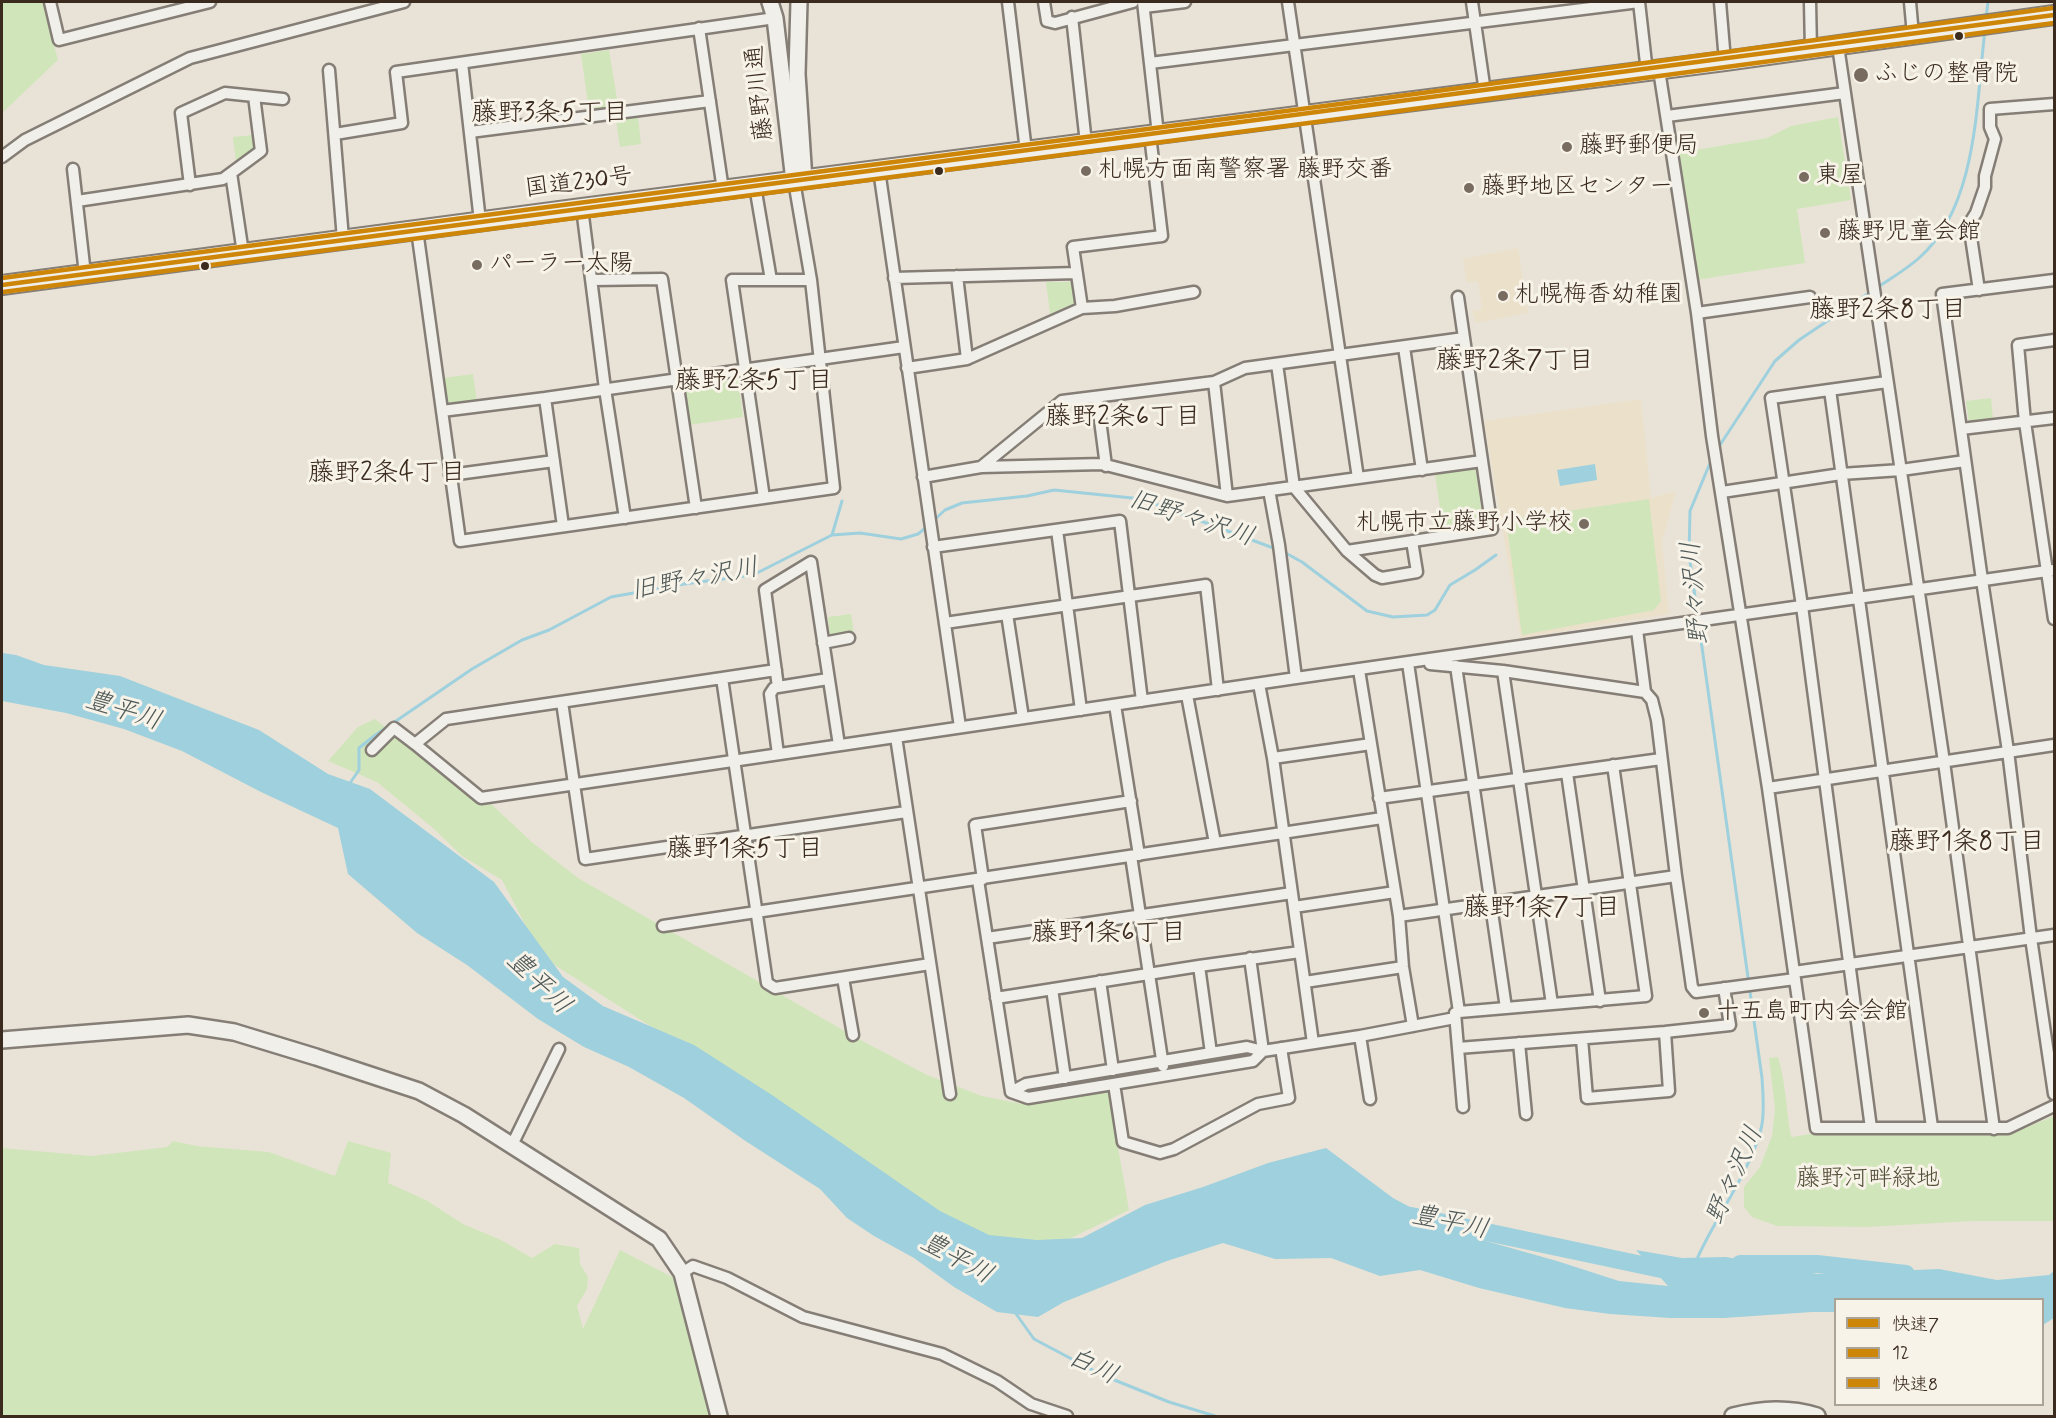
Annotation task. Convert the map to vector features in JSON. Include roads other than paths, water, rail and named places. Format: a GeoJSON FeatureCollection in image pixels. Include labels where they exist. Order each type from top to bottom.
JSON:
{"type":"FeatureCollection","features":[{"type":"Feature","properties":{"kind":"highway","name":"国道230号"},"geometry":{"type":"LineString","coordinates":[[2,285],[480,221],[1725,62],[2055,15]]}},
{"type":"Feature","properties":{"kind":"street"},"geometry":{"type":"LineString","coordinates":[[50,2],[59,40],[210,2]]}},
{"type":"Feature","properties":{"kind":"street"},"geometry":{"type":"LineString","coordinates":[[2,157],[25,140],[190,58],[404,2]]}},
{"type":"Feature","properties":{"kind":"street","name":"藤野川通"},"geometry":{"type":"LineString","coordinates":[[770,2],[775,18],[799,180]]}},
{"type":"Feature","properties":{"kind":"street","name":"藤野川通"},"geometry":{"type":"LineString","coordinates":[[799,2],[797,74],[799,180]]}},
{"type":"Feature","properties":{"kind":"street"},"geometry":{"type":"LineString","coordinates":[[1008,2],[1026,151]]}},
{"type":"Feature","properties":{"kind":"street"},"geometry":{"type":"LineString","coordinates":[[1044,2],[1047,21],[1055,23],[1133,2]]}},
{"type":"Feature","properties":{"kind":"street"},"geometry":{"type":"LineString","coordinates":[[1082,308],[1073,247],[1162,236],[1150,63],[1143,4],[1185,2]]}},
{"type":"Feature","properties":{"kind":"street"},"geometry":{"type":"LineString","coordinates":[[1288,2],[1358,478]]}},
{"type":"Feature","properties":{"kind":"street"},"geometry":{"type":"LineString","coordinates":[[1472,2],[1485,92]]}},
{"type":"Feature","properties":{"kind":"street"},"geometry":{"type":"LineString","coordinates":[[1150,63],[1639,2],[1653,71],[1666,116],[1697,313],[1712,436],[1768,788],[1816,1128],[2008,1128],[2055,1106]]}},
{"type":"Feature","properties":{"kind":"street"},"geometry":{"type":"LineString","coordinates":[[1720,2],[1725,62]]}},
{"type":"Feature","properties":{"kind":"street"},"geometry":{"type":"LineString","coordinates":[[1810,2],[1811,50]]}},
{"type":"Feature","properties":{"kind":"street"},"geometry":{"type":"LineString","coordinates":[[1910,2],[1913,35]]}},
{"type":"Feature","properties":{"kind":"street"},"geometry":{"type":"LineString","coordinates":[[1072,17],[1086,143]]}},
{"type":"Feature","properties":{"kind":"street"},"geometry":{"type":"LineString","coordinates":[[335,134],[402,123],[396,72],[775,18]]}},
{"type":"Feature","properties":{"kind":"street"},"geometry":{"type":"LineString","coordinates":[[699,28],[723,190]]}},
{"type":"Feature","properties":{"kind":"street"},"geometry":{"type":"LineString","coordinates":[[1838,46],[1944,762],[1994,1129]]}},
{"type":"Feature","properties":{"kind":"street"},"geometry":{"type":"LineString","coordinates":[[462,63],[480,221]]}},
{"type":"Feature","properties":{"kind":"street"},"geometry":{"type":"LineString","coordinates":[[329,70],[342,239]]}},
{"type":"Feature","properties":{"kind":"street"},"geometry":{"type":"LineString","coordinates":[[190,185],[181,113],[225,93],[283,99]]}},
{"type":"Feature","properties":{"kind":"street"},"geometry":{"type":"LineString","coordinates":[[1666,116],[1845,93]]}},
{"type":"Feature","properties":{"kind":"street"},"geometry":{"type":"LineString","coordinates":[[77,201],[223,179],[261,151],[254,96]]}},
{"type":"Feature","properties":{"kind":"street"},"geometry":{"type":"LineString","coordinates":[[470,132],[710,101]]}},
{"type":"Feature","properties":{"kind":"street"},"geometry":{"type":"LineString","coordinates":[[1979,290],[1969,224],[1976,213],[1985,187],[1985,176],[1995,138],[1990,128],[1990,109],[2054,105]]}},
{"type":"Feature","properties":{"kind":"street"},"geometry":{"type":"LineString","coordinates":[[73,169],[85,274]]}},
{"type":"Feature","properties":{"kind":"street"},"geometry":{"type":"LineString","coordinates":[[879,170],[960,727]]}},
{"type":"Feature","properties":{"kind":"street"},"geometry":{"type":"LineString","coordinates":[[231,173],[243,253]]}},
{"type":"Feature","properties":{"kind":"street"},"geometry":{"type":"LineString","coordinates":[[417,230],[460,542],[834,488],[799,180]]}},
{"type":"Feature","properties":{"kind":"street"},"geometry":{"type":"LineString","coordinates":[[755,186],[771,280]]}},
{"type":"Feature","properties":{"kind":"street"},"geometry":{"type":"LineString","coordinates":[[582,208],[605,389],[625,518]]}},
{"type":"Feature","properties":{"kind":"street"},"geometry":{"type":"LineString","coordinates":[[894,278],[1076,273]]}},
{"type":"Feature","properties":{"kind":"street"},"geometry":{"type":"LineString","coordinates":[[957,276],[967,359]]}},
{"type":"Feature","properties":{"kind":"street"},"geometry":{"type":"LineString","coordinates":[[592,280],[662,279],[696,508]]}},
{"type":"Feature","properties":{"kind":"street"},"geometry":{"type":"LineString","coordinates":[[764,498],[732,280],[811,280]]}},
{"type":"Feature","properties":{"kind":"street"},"geometry":{"type":"LineString","coordinates":[[2055,280],[1942,294],[2008,751],[2031,938],[2055,1094]]}},
{"type":"Feature","properties":{"kind":"street"},"geometry":{"type":"LineString","coordinates":[[907,368],[967,359],[1082,308],[1114,306],[1194,292]]}},
{"type":"Feature","properties":{"kind":"street"},"geometry":{"type":"LineString","coordinates":[[1347,551],[1492,529],[1458,297]]}},
{"type":"Feature","properties":{"kind":"street"},"geometry":{"type":"LineString","coordinates":[[1697,313],[1810,297]]}},
{"type":"Feature","properties":{"kind":"street"},"geometry":{"type":"LineString","coordinates":[[981,467],[1062,401],[1214,382],[1245,368],[1464,339]]}},
{"type":"Feature","properties":{"kind":"street"},"geometry":{"type":"LineString","coordinates":[[2055,340],[2018,345],[2025,422],[2051,571],[2055,619]]}},
{"type":"Feature","properties":{"kind":"street"},"geometry":{"type":"LineString","coordinates":[[442,411],[904,347]]}},
{"type":"Feature","properties":{"kind":"street"},"geometry":{"type":"LineString","coordinates":[[1404,347],[1422,470]]}},
{"type":"Feature","properties":{"kind":"street"},"geometry":{"type":"LineString","coordinates":[[1277,364],[1294,487],[1347,551],[1374,575],[1383,578],[1417,572],[1412,541]]}},
{"type":"Feature","properties":{"kind":"street"},"geometry":{"type":"LineString","coordinates":[[1214,382],[1227,496]]}},
{"type":"Feature","properties":{"kind":"street"},"geometry":{"type":"LineString","coordinates":[[1871,1128],[1802,606],[1771,398],[1887,382]]}},
{"type":"Feature","properties":{"kind":"street"},"geometry":{"type":"LineString","coordinates":[[1830,390],[1932,1127]]}},
{"type":"Feature","properties":{"kind":"street"},"geometry":{"type":"LineString","coordinates":[[1097,397],[1106,466]]}},
{"type":"Feature","properties":{"kind":"street"},"geometry":{"type":"LineString","coordinates":[[545,398],[563,526]]}},
{"type":"Feature","properties":{"kind":"street"},"geometry":{"type":"LineString","coordinates":[[1961,429],[2055,418]]}},
{"type":"Feature","properties":{"kind":"street"},"geometry":{"type":"LineString","coordinates":[[450,475],[554,461]]}},
{"type":"Feature","properties":{"kind":"street"},"geometry":{"type":"LineString","coordinates":[[923,477],[981,467],[1106,466],[1227,496],[1482,461]]}},
{"type":"Feature","properties":{"kind":"street"},"geometry":{"type":"LineString","coordinates":[[1722,492],[1841,474],[1901,470],[1965,461]]}},
{"type":"Feature","properties":{"kind":"street"},"geometry":{"type":"LineString","coordinates":[[1269,490],[1279,545],[1296,678]]}},
{"type":"Feature","properties":{"kind":"street"},"geometry":{"type":"LineString","coordinates":[[933,547],[1120,521],[1142,701]]}},
{"type":"Feature","properties":{"kind":"street"},"geometry":{"type":"LineString","coordinates":[[1057,530],[1081,710]]}},
{"type":"Feature","properties":{"kind":"street"},"geometry":{"type":"LineString","coordinates":[[778,687],[765,590],[811,562],[839,745]]}},
{"type":"Feature","properties":{"kind":"street"},"geometry":{"type":"LineString","coordinates":[[372,750],[394,728],[481,798],[1296,678],[2051,571]]}},
{"type":"Feature","properties":{"kind":"street"},"geometry":{"type":"LineString","coordinates":[[945,623],[1206,585],[1218,690]]}},
{"type":"Feature","properties":{"kind":"street"},"geometry":{"type":"LineString","coordinates":[[1007,614],[1023,718]]}},
{"type":"Feature","properties":{"kind":"street"},"geometry":{"type":"LineString","coordinates":[[1638,630],[1645,692],[1652,700],[1657,720],[1676,876],[1692,987],[1696,992],[1757,984],[1848,964],[2055,935]]}},
{"type":"Feature","properties":{"kind":"street"},"geometry":{"type":"LineString","coordinates":[[823,643],[849,638]]}},
{"type":"Feature","properties":{"kind":"street"},"geometry":{"type":"LineString","coordinates":[[1408,663],[1503,671],[1645,692]]}},
{"type":"Feature","properties":{"kind":"street"},"geometry":{"type":"LineString","coordinates":[[1408,663],[1445,909],[1457,1015],[1463,1107]]}},
{"type":"Feature","properties":{"kind":"street"},"geometry":{"type":"LineString","coordinates":[[1456,666],[1506,1008]]}},
{"type":"Feature","properties":{"kind":"street"},"geometry":{"type":"LineString","coordinates":[[415,744],[446,719],[776,670]]}},
{"type":"Feature","properties":{"kind":"street"},"geometry":{"type":"LineString","coordinates":[[1359,670],[1399,916],[1403,967],[1413,1026]]}},
{"type":"Feature","properties":{"kind":"street"},"geometry":{"type":"LineString","coordinates":[[1503,671],[1552,1004]]}},
{"type":"Feature","properties":{"kind":"street"},"geometry":{"type":"LineString","coordinates":[[722,678],[767,983],[775,987],[930,964]]}},
{"type":"Feature","properties":{"kind":"street"},"geometry":{"type":"LineString","coordinates":[[778,754],[770,694],[774,688],[828,679]]}},
{"type":"Feature","properties":{"kind":"street"},"geometry":{"type":"LineString","coordinates":[[1259,684],[1273,758],[1313,1043]]}},
{"type":"Feature","properties":{"kind":"street"},"geometry":{"type":"LineString","coordinates":[[1187,695],[1215,843]]}},
{"type":"Feature","properties":{"kind":"street"},"geometry":{"type":"LineString","coordinates":[[562,702],[585,859],[906,812]]}},
{"type":"Feature","properties":{"kind":"street"},"geometry":{"type":"LineString","coordinates":[[1115,705],[1131,801],[1140,915],[1164,1075]]}},
{"type":"Feature","properties":{"kind":"street"},"geometry":{"type":"LineString","coordinates":[[896,737],[950,1094]]}},
{"type":"Feature","properties":{"kind":"street"},"geometry":{"type":"LineString","coordinates":[[1273,758],[1371,744]]}},
{"type":"Feature","properties":{"kind":"street"},"geometry":{"type":"LineString","coordinates":[[1768,788],[2055,745]]}},
{"type":"Feature","properties":{"kind":"street"},"geometry":{"type":"LineString","coordinates":[[1379,798],[1661,759]]}},
{"type":"Feature","properties":{"kind":"street"},"geometry":{"type":"LineString","coordinates":[[1011,1092],[1026,1084],[1247,1047],[1263,1051],[1360,1036],[1457,1015],[1506,1008],[1646,996],[1613,765]]}},
{"type":"Feature","properties":{"kind":"street"},"geometry":{"type":"LineString","coordinates":[[1567,773],[1582,890],[1600,1001]]}},
{"type":"Feature","properties":{"kind":"street"},"geometry":{"type":"LineString","coordinates":[[1011,1092],[987,938],[975,825],[1131,801]]}},
{"type":"Feature","properties":{"kind":"street"},"geometry":{"type":"LineString","coordinates":[[663,926],[1382,818]]}},
{"type":"Feature","properties":{"kind":"street"},"geometry":{"type":"LineString","coordinates":[[1399,916],[1676,876]]}},
{"type":"Feature","properties":{"kind":"street"},"geometry":{"type":"LineString","coordinates":[[1294,907],[1395,892]]}},
{"type":"Feature","properties":{"kind":"street"},"geometry":{"type":"LineString","coordinates":[[987,938],[1292,893]]}},
{"type":"Feature","properties":{"kind":"street"},"geometry":{"type":"LineString","coordinates":[[996,998],[1149,973],[1300,952]]}},
{"type":"Feature","properties":{"kind":"street"},"geometry":{"type":"LineString","coordinates":[[1250,958],[1263,1051]]}},
{"type":"Feature","properties":{"kind":"street"},"geometry":{"type":"LineString","coordinates":[[1199,966],[1211,1053]]}},
{"type":"Feature","properties":{"kind":"street"},"geometry":{"type":"LineString","coordinates":[[1305,982],[1403,967]]}},
{"type":"Feature","properties":{"kind":"street"},"geometry":{"type":"LineString","coordinates":[[843,978],[854,1035]]}},
{"type":"Feature","properties":{"kind":"street"},"geometry":{"type":"LineString","coordinates":[[1100,981],[1113,1070]]}},
{"type":"Feature","properties":{"kind":"street"},"geometry":{"type":"LineString","coordinates":[[1458,1048],[1730,1025],[1728,988]]}},
{"type":"Feature","properties":{"kind":"street"},"geometry":{"type":"LineString","coordinates":[[1052,989],[1065,1078]]}},
{"type":"Feature","properties":{"kind":"street"},"geometry":{"type":"LineString","coordinates":[[2,1040],[188,1025],[234,1032],[316,1056],[419,1091],[464,1115],[659,1239],[682,1273],[719,1416]]}},
{"type":"Feature","properties":{"kind":"street"},"geometry":{"type":"LineString","coordinates":[[1582,1039],[1587,1098],[1670,1091],[1665,1032]]}},
{"type":"Feature","properties":{"kind":"street"},"geometry":{"type":"LineString","coordinates":[[1360,1036],[1370,1099]]}},
{"type":"Feature","properties":{"kind":"street"},"geometry":{"type":"LineString","coordinates":[[1519,1043],[1526,1114]]}},
{"type":"Feature","properties":{"kind":"street"},"geometry":{"type":"LineString","coordinates":[[1114,1084],[1123,1142],[1160,1153],[1174,1149],[1258,1104],[1289,1098],[1281,1048]]}},
{"type":"Feature","properties":{"kind":"street"},"geometry":{"type":"LineString","coordinates":[[512,1147],[559,1049]]}},
{"type":"Feature","properties":{"kind":"street"},"geometry":{"type":"LineString","coordinates":[[1011,1092],[1028,1098],[1252,1061],[1263,1051]]}},
{"type":"Feature","properties":{"kind":"street"},"geometry":{"type":"LineString","coordinates":[[682,1273],[693,1266],[727,1278],[803,1317],[942,1354],[998,1381],[1031,1404],[1067,1416]]}},
{"type":"Feature","properties":{"kind":"street"},"geometry":{"type":"LineString","coordinates":[[1733,1416],[1757,1411],[1787,1409],[1817,1416]]}},
{"type":"Feature","properties":{"kind":"water"},"geometry":{"type":"Polygon","coordinates":[[[1595,464],[1597,480],[1560,486],[1557,470],[1595,464]]]}},
{"type":"Feature","properties":{"kind":"water"},"geometry":{"type":"Polygon","coordinates":[[[2,653],[16,655],[44,665],[120,676],[259,730],[328,774],[370,789],[494,882],[563,977],[603,1006],[694,1045],[772,1095],[940,1211],[989,1235],[1037,1240],[1082,1238],[1145,1205],[1268,1163],[1326,1148],[1393,1198],[1461,1234],[1619,1281],[1668,1286],[1636,1250],[1682,1258],[1726,1257],[1818,1274],[1939,1269],[1997,1280],[2049,1275],[2054,1271],[2054,1318],[2044,1324],[2044,1298],[1834,1298],[1834,1312],[1724,1318],[1670,1318],[1610,1314],[1565,1308],[1479,1288],[1420,1270],[1380,1276],[1331,1258],[1275,1259],[1223,1243],[1167,1261],[1064,1302],[1038,1317],[997,1312],[847,1218],[820,1189],[684,1098],[629,1067],[584,1047],[538,1019],[467,965],[417,933],[348,874],[338,828],[182,751],[124,729],[66,713],[2,701],[2,653]]]}},
{"type":"Feature","properties":{"kind":"waterway","name":"野々沢川"},"geometry":{"type":"LineString","coordinates":[[1986,18],[1988,2]]}},
{"type":"Feature","properties":{"kind":"waterway","name":"野々沢川"},"geometry":{"type":"LineString","coordinates":[[1878,287],[1919,258],[1938,236],[1953,211],[1971,152],[1985,30]]}},
{"type":"Feature","properties":{"kind":"waterway","name":"野々沢川"},"geometry":{"type":"LineString","coordinates":[[1718,448],[1775,361],[1799,340],[1872,291]]}},
{"type":"Feature","properties":{"kind":"waterway","name":"野々沢川"},"geometry":{"type":"LineString","coordinates":[[1697,1259],[1749,1162],[1761,1129],[1763,1110],[1762,1078],[1689,554],[1690,511],[1713,456]]}},
{"type":"Feature","properties":{"kind":"waterway","name":"旧野々沢川"},"geometry":{"type":"LineString","coordinates":[[933,521],[945,510],[962,503],[1027,496],[1054,490],[1142,499],[1276,549]]}},
{"type":"Feature","properties":{"kind":"waterway"},"geometry":{"type":"LineString","coordinates":[[832,535],[842,501]]}},
{"type":"Feature","properties":{"kind":"waterway","name":"旧野々沢川"},"geometry":{"type":"LineString","coordinates":[[350,783],[359,770],[359,748],[374,736],[472,669],[522,640],[549,630],[611,597],[753,575],[832,535],[860,533],[901,539],[918,534],[928,526]]}},
{"type":"Feature","properties":{"kind":"waterway","name":"旧野々沢川"},"geometry":{"type":"LineString","coordinates":[[1282,551],[1302,562],[1367,611],[1393,617],[1427,615],[1435,610],[1450,585],[1496,555]]}},
{"type":"Feature","properties":{"kind":"waterway","name":"豊平川"},"geometry":{"type":"LineString","coordinates":[[1411,1216],[1675,1272]]}},
{"type":"Feature","properties":{"kind":"waterway","name":"豊平川"},"geometry":{"type":"LineString","coordinates":[[1740,1264],[1817,1264],[1906,1274]]}},
{"type":"Feature","properties":{"kind":"waterway","name":"白川"},"geometry":{"type":"LineString","coordinates":[[1014,1311],[1034,1339],[1102,1375],[1169,1402],[1215,1416]]}},
{"type":"Feature","properties":{"kind":"place","name":"ふじの整骨院"},"geometry":{"type":"Point","coordinates":[1861,75]}},
{"type":"Feature","properties":{"kind":"place","name":"藤野郵便局"},"geometry":{"type":"Point","coordinates":[1567,147]}},
{"type":"Feature","properties":{"kind":"place","name":"札幌方面南警察署 藤野交番"},"geometry":{"type":"Point","coordinates":[1086,171]}},
{"type":"Feature","properties":{"kind":"place","name":"東屋"},"geometry":{"type":"Point","coordinates":[1804,177]}},
{"type":"Feature","properties":{"kind":"place","name":"藤野地区センター"},"geometry":{"type":"Point","coordinates":[1469,188]}},
{"type":"Feature","properties":{"kind":"place","name":"藤野児童会館"},"geometry":{"type":"Point","coordinates":[1825,233]}},
{"type":"Feature","properties":{"kind":"place","name":"パーラー太陽"},"geometry":{"type":"Point","coordinates":[477,265]}},
{"type":"Feature","properties":{"kind":"place","name":"札幌梅香幼稚園"},"geometry":{"type":"Point","coordinates":[1503,296]}},
{"type":"Feature","properties":{"kind":"place","name":"札幌市立藤野小学校"},"geometry":{"type":"Point","coordinates":[1584,524]}},
{"type":"Feature","properties":{"kind":"place","name":"十五島町内会会館"},"geometry":{"type":"Point","coordinates":[1704,1013]}},
{"type":"Feature","properties":{"kind":"district","name":"藤野3条5丁目"},"geometry":{"type":"Point","coordinates":[550,115]}},
{"type":"Feature","properties":{"kind":"district","name":"藤野2条8丁目"},"geometry":{"type":"Point","coordinates":[1888,312]}},
{"type":"Feature","properties":{"kind":"district","name":"藤野2条7丁目"},"geometry":{"type":"Point","coordinates":[1515,363]}},
{"type":"Feature","properties":{"kind":"district","name":"藤野2条5丁目"},"geometry":{"type":"Point","coordinates":[754,383]}},
{"type":"Feature","properties":{"kind":"district","name":"藤野2条6丁目"},"geometry":{"type":"Point","coordinates":[1123,419]}},
{"type":"Feature","properties":{"kind":"district","name":"藤野2条4丁目"},"geometry":{"type":"Point","coordinates":[387,475]}},
{"type":"Feature","properties":{"kind":"district","name":"藤野1条8丁目"},"geometry":{"type":"Point","coordinates":[1967,844]}},
{"type":"Feature","properties":{"kind":"district","name":"藤野1条5丁目"},"geometry":{"type":"Point","coordinates":[745,851]}},
{"type":"Feature","properties":{"kind":"district","name":"藤野1条7丁目"},"geometry":{"type":"Point","coordinates":[1542,910]}},
{"type":"Feature","properties":{"kind":"district","name":"藤野1条6丁目"},"geometry":{"type":"Point","coordinates":[1109,935]}},
{"type":"Feature","properties":{"kind":"park label","name":"藤野河畔緑地"},"geometry":{"type":"Point","coordinates":[1868,1180]}}]}
